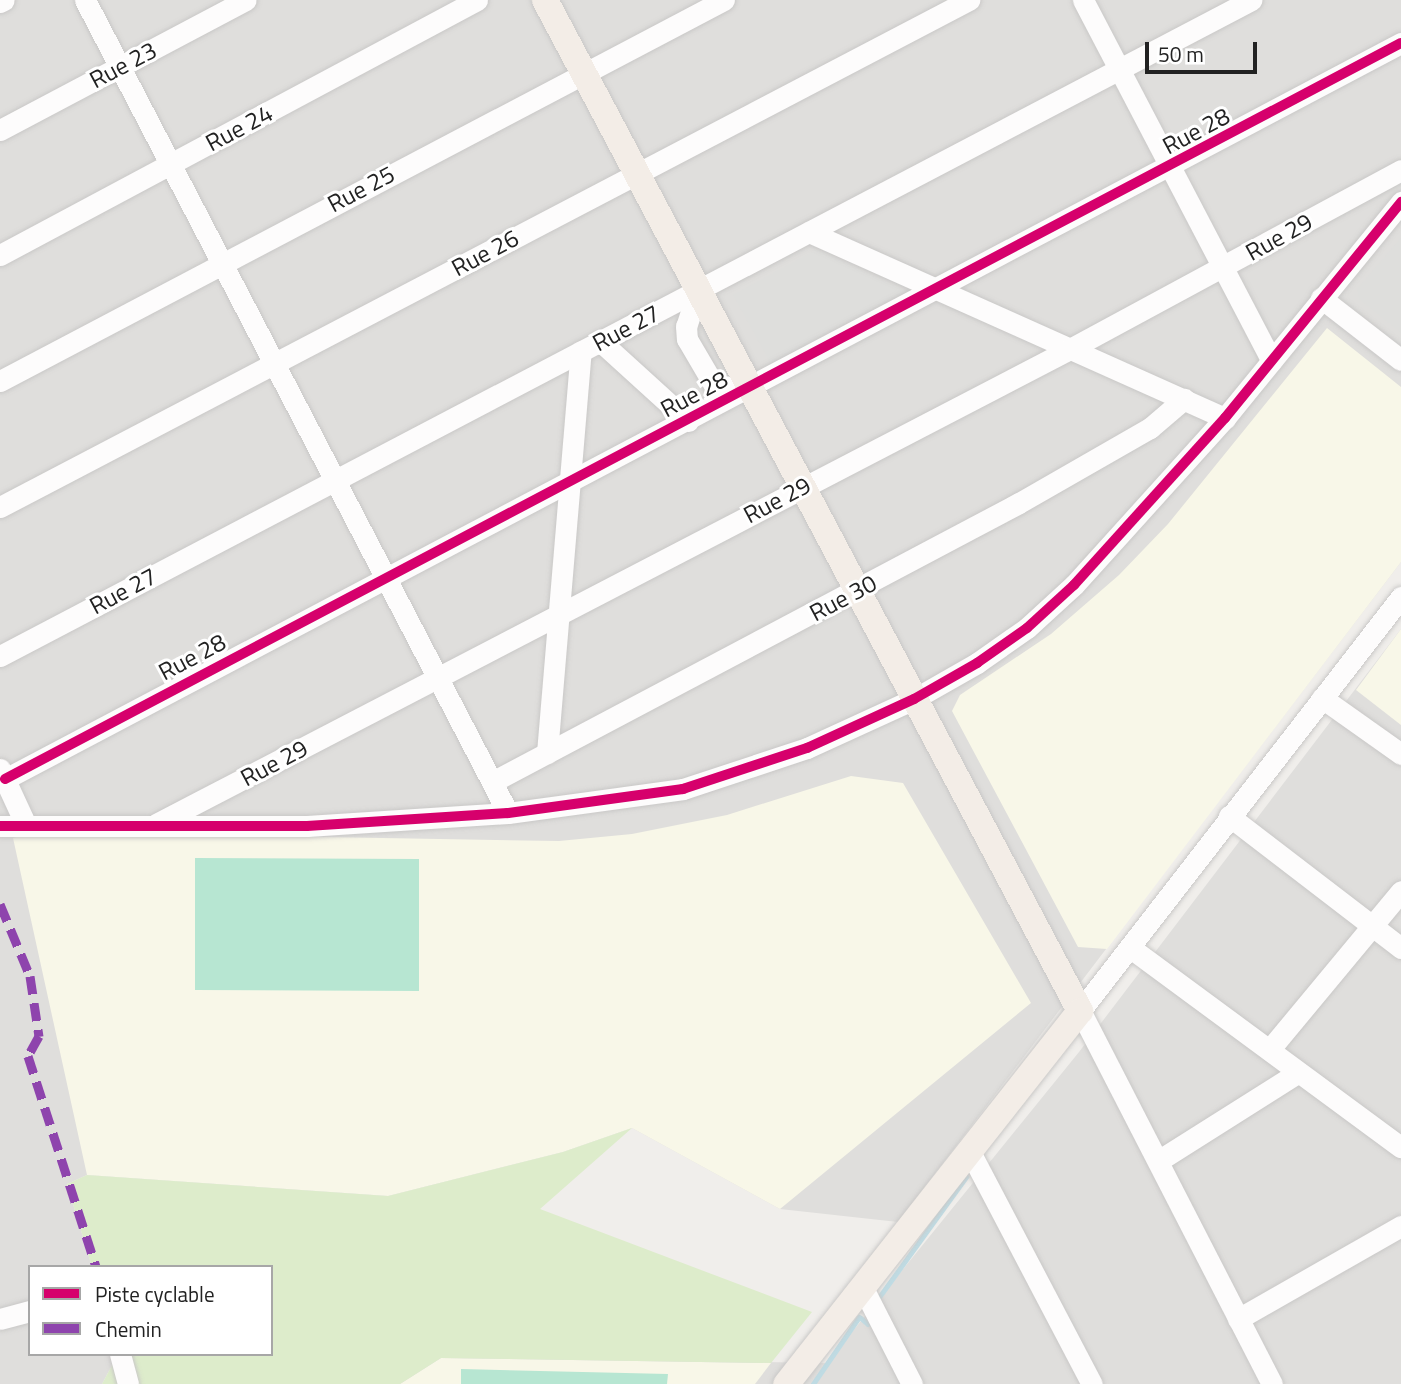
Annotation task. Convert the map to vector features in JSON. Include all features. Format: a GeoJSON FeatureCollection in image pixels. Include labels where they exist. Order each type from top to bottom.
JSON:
{"type":"FeatureCollection","features":[{"type":"Feature","properties":{"kind":"main road"},"geometry":{"type":"LineString","coordinates":[[545,0],[1080,1011],[786,1384]]}},
{"type":"Feature","properties":{"kind":"street"},"geometry":{"type":"LineString","coordinates":[[85,0],[508,813]]}},
{"type":"Feature","properties":{"kind":"street","name":"Rue 23"},"geometry":{"type":"LineString","coordinates":[[0,130],[246,0]]}},
{"type":"Feature","properties":{"kind":"street","name":"Rue 24"},"geometry":{"type":"LineString","coordinates":[[0,255],[477,0]]}},
{"type":"Feature","properties":{"kind":"street","name":"Rue 25"},"geometry":{"type":"LineString","coordinates":[[0,381],[724,0]]}},
{"type":"Feature","properties":{"kind":"street","name":"Rue 26"},"geometry":{"type":"LineString","coordinates":[[0,507],[969,0]]}},
{"type":"Feature","properties":{"kind":"street"},"geometry":{"type":"LineString","coordinates":[[1083,0],[1272,361]]}},
{"type":"Feature","properties":{"kind":"street","name":"Rue 27"},"geometry":{"type":"LineString","coordinates":[[0,656],[1251,0]]}},
{"type":"Feature","properties":{"kind":"street","name":"Rue 28"},"geometry":{"type":"LineString","coordinates":[[3,774],[387,579],[751,389],[935,288],[1171,169],[1401,43]]}},
{"type":"Feature","properties":{"kind":"street","name":"Rue 29"},"geometry":{"type":"LineString","coordinates":[[151,827],[1070,349],[1401,170]]}},
{"type":"Feature","properties":{"kind":"street"},"geometry":{"type":"LineString","coordinates":[[0,826],[25,823],[151,827],[307,826],[508,813],[683,789],[807,748],[914,699],[977,663],[1055,602],[1126,531],[1225,418],[1401,202]]}},
{"type":"Feature","properties":{"kind":"street"},"geometry":{"type":"LineString","coordinates":[[809,232],[1225,418]]}},
{"type":"Feature","properties":{"kind":"street"},"geometry":{"type":"LineString","coordinates":[[1321,298],[1401,360]]}},
{"type":"Feature","properties":{"kind":"street"},"geometry":{"type":"LineString","coordinates":[[547,753],[570,483],[591,346],[688,421]]}},
{"type":"Feature","properties":{"kind":"street","name":"Rue 30"},"geometry":{"type":"LineString","coordinates":[[492,782],[858,591],[1150,428],[1184,399]]}},
{"type":"Feature","properties":{"kind":"street"},"geometry":{"type":"LineString","coordinates":[[1272,1384],[1080,1011],[1132,949],[1230,816],[1401,597]]}},
{"type":"Feature","properties":{"kind":"street"},"geometry":{"type":"LineString","coordinates":[[1322,698],[1401,754]]}},
{"type":"Feature","properties":{"kind":"street"},"geometry":{"type":"LineString","coordinates":[[3,774],[25,823]]}},
{"type":"Feature","properties":{"kind":"street"},"geometry":{"type":"LineString","coordinates":[[1230,816],[1401,948]]}},
{"type":"Feature","properties":{"kind":"street"},"geometry":{"type":"LineString","coordinates":[[1270,1049],[1401,891]]}},
{"type":"Feature","properties":{"kind":"street"},"geometry":{"type":"LineString","coordinates":[[1132,949],[1401,1147]]}},
{"type":"Feature","properties":{"kind":"street"},"geometry":{"type":"LineString","coordinates":[[1158,1161],[1297,1073]]}},
{"type":"Feature","properties":{"kind":"street"},"geometry":{"type":"LineString","coordinates":[[969,1150],[1092,1384]]}},
{"type":"Feature","properties":{"kind":"street"},"geometry":{"type":"LineString","coordinates":[[1238,1319],[1401,1226]]}},
{"type":"Feature","properties":{"kind":"street"},"geometry":{"type":"LineString","coordinates":[[862,1286],[912,1384]]}},
{"type":"Feature","properties":{"kind":"street"},"geometry":{"type":"LineString","coordinates":[[0,1319],[28,1312]]}},
{"type":"Feature","properties":{"kind":"street"},"geometry":{"type":"LineString","coordinates":[[121,1356],[128,1384]]}},
{"type":"Feature","properties":{"kind":"shaded area"},"geometry":{"type":"Polygon","coordinates":[[[0,0],[1401,0],[1401,562],[898,1222],[780,1209],[632,1128],[563,1152],[388,1196],[87,1175],[67,1184],[91,1265],[28,1265],[28,1356],[117,1356],[102,1384],[0,1384],[0,0]]]}},
{"type":"Feature","properties":{"kind":"shaded area"},"geometry":{"type":"Polygon","coordinates":[[[1401,238],[1401,333],[1359,299],[1357,289],[1401,238]]]}},
{"type":"Feature","properties":{"kind":"shaded area"},"geometry":{"type":"Polygon","coordinates":[[[817,249],[907,292],[772,366],[733,295],[817,249]]]}},
{"type":"Feature","properties":{"kind":"shaded area"},"geometry":{"type":"Polygon","coordinates":[[[1327,328],[1401,387],[1401,562],[1107,949],[1078,947],[952,711],[960,695],[1051,634],[1119,575],[1168,524],[1327,328]]]}},
{"type":"Feature","properties":{"kind":"shaded area"},"geometry":{"type":"Polygon","coordinates":[[[1401,629],[1401,1384],[181,1384],[273,1354],[827,1363],[1079,1052],[1401,629]]]}},
{"type":"Feature","properties":{"kind":"shaded area"},"geometry":{"type":"Polygon","coordinates":[[[1401,629],[1401,725],[1356,690],[1401,629]]]}},
{"type":"Feature","properties":{"kind":"shaded area"},"geometry":{"type":"Polygon","coordinates":[[[851,776],[903,783],[1031,1003],[780,1209],[632,1128],[563,1152],[388,1196],[87,1175],[13,838],[32,832],[559,841],[632,834],[727,815],[851,776]]]}},
{"type":"Feature","properties":{"kind":"shaded area"},"geometry":{"type":"Polygon","coordinates":[[[441,1358],[771,1363],[755,1384],[400,1384],[441,1358]]]}},
{"type":"Feature","properties":{"kind":"green space"},"geometry":{"type":"Polygon","coordinates":[[[195,858],[419,859],[419,991],[195,990],[195,858]]]}},
{"type":"Feature","properties":{"kind":"green space"},"geometry":{"type":"Polygon","coordinates":[[[632,1128],[540,1209],[812,1312],[771,1363],[441,1358],[400,1384],[102,1384],[117,1356],[273,1356],[273,1265],[91,1265],[67,1184],[87,1175],[388,1196],[563,1152],[632,1128]]]}},
{"type":"Feature","properties":{"kind":"green space"},"geometry":{"type":"Polygon","coordinates":[[[461,1369],[668,1374],[667,1384],[461,1384],[461,1369]]]}},
{"type":"Feature","properties":{"kind":"waterway"},"geometry":{"type":"LineString","coordinates":[[877,1300],[966,1177]]}},
{"type":"Feature","properties":{"kind":"waterway"},"geometry":{"type":"LineString","coordinates":[[813,1384],[859,1317]]}},
{"type":"Feature","properties":{"kind":"waterway"},"geometry":{"type":"LineString","coordinates":[[861,1318],[868,1324]]}},
{"type":"Feature","properties":{"kind":"marked path"},"geometry":{"type":"LineString","coordinates":[[0,904],[30,976],[39,1036],[28,1056],[95,1265]]}},
{"type":"Feature","properties":{"kind":"cycle path"},"geometry":{"type":"LineString","coordinates":[[5,779],[1401,43]]}},
{"type":"Feature","properties":{"kind":"cycle path"},"geometry":{"type":"LineString","coordinates":[[0,826],[307,826],[508,813],[683,789],[807,748],[914,699],[977,663],[1027,628],[1074,585],[1225,418],[1401,202]]}}]}
